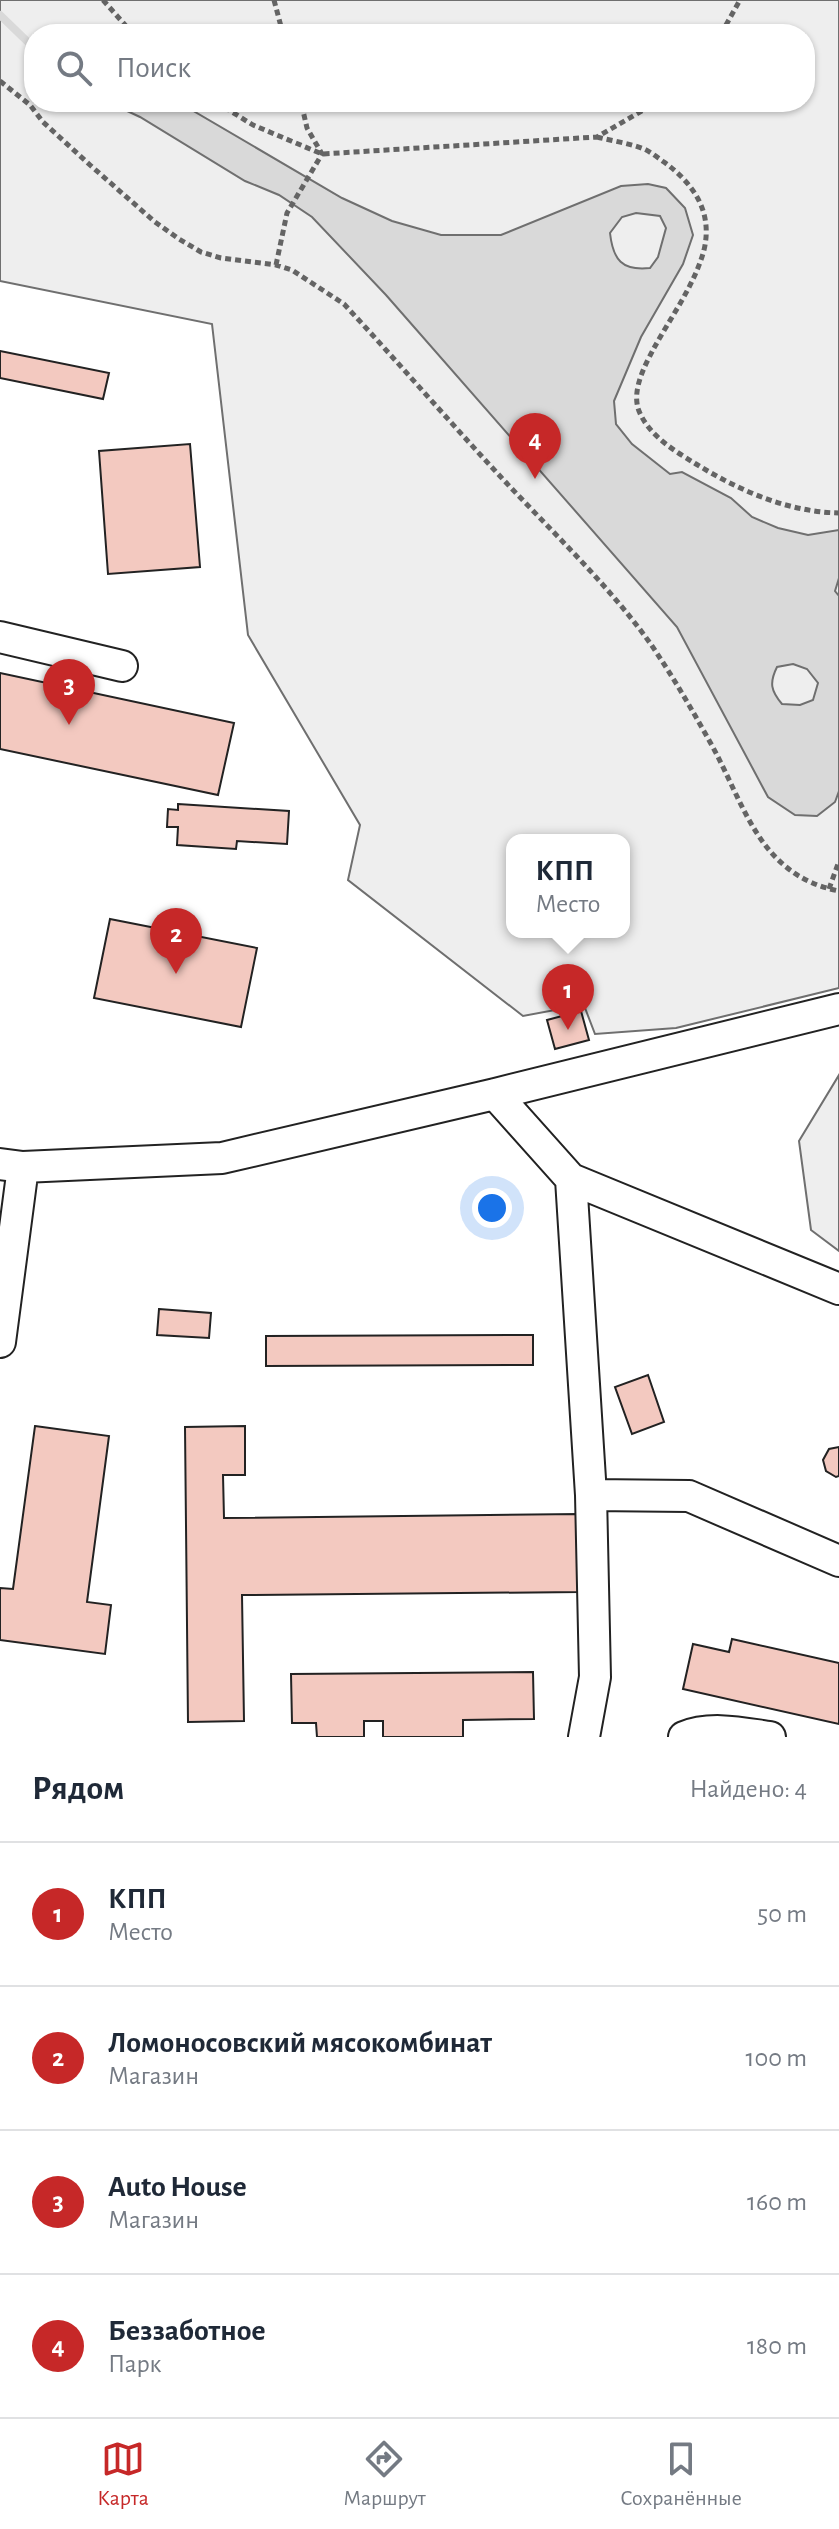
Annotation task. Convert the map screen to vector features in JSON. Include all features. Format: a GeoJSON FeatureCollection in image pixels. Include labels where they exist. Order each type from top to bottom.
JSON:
{"type":"FeatureCollection","features":[{"type":"Feature","properties":{"kind":"street"},"geometry":{"type":"LineString","coordinates":[[0,637],[122,666]]}},
{"type":"Feature","properties":{"kind":"street"},"geometry":{"type":"LineString","coordinates":[[0,1342],[12,1166],[222,1158],[839,1009]]}},
{"type":"Feature","properties":{"kind":"street"},"geometry":{"type":"LineString","coordinates":[[495,1094],[571,1179],[839,1289]]}},
{"type":"Feature","properties":{"kind":"street"},"geometry":{"type":"LineString","coordinates":[[571,1179],[591,1495],[595,1677],[584,1737]]}},
{"type":"Feature","properties":{"kind":"street"},"geometry":{"type":"LineString","coordinates":[[591,1495],[689,1496],[839,1561]]}},
{"type":"Feature","properties":{"kind":"street"},"geometry":{"type":"LineString","coordinates":[[684,1737],[697,1731],[770,1737]]}},
{"type":"Feature","properties":{"kind":"path"},"geometry":{"type":"LineString","coordinates":[[103,0],[124,24]]}},
{"type":"Feature","properties":{"kind":"path"},"geometry":{"type":"LineString","coordinates":[[274,0],[280,24]]}},
{"type":"Feature","properties":{"kind":"path"},"geometry":{"type":"LineString","coordinates":[[727,24],[740,0]]}},
{"type":"Feature","properties":{"kind":"path"},"geometry":{"type":"LineString","coordinates":[[0,81],[24,100]]}},
{"type":"Feature","properties":{"kind":"path"},"geometry":{"type":"LineString","coordinates":[[35,112],[90,165],[179,239],[201,252],[221,258],[276,265],[304,277],[344,304],[648,641],[682,691],[766,850],[800,879],[839,891]]}},
{"type":"Feature","properties":{"kind":"path"},"geometry":{"type":"LineString","coordinates":[[232,112],[253,125],[322,154],[597,137],[646,149],[692,187],[702,204],[707,227],[703,252],[690,283],[644,367],[637,393],[638,410],[663,443],[719,478],[780,504],[819,513],[839,513]]}},
{"type":"Feature","properties":{"kind":"path"},"geometry":{"type":"LineString","coordinates":[[303,112],[307,128],[322,154]]}},
{"type":"Feature","properties":{"kind":"path"},"geometry":{"type":"LineString","coordinates":[[597,137],[640,112]]}},
{"type":"Feature","properties":{"kind":"path"},"geometry":{"type":"LineString","coordinates":[[276,265],[287,213],[322,154]]}},
{"type":"Feature","properties":{"kind":"path"},"geometry":{"type":"LineString","coordinates":[[829,889],[839,861]]}},
{"type":"Feature","properties":{"kind":"shaded area"},"geometry":{"type":"Polygon","coordinates":[[[0,0],[839,0],[839,988],[676,1028],[595,1034],[585,1008],[571,1007],[523,1016],[348,880],[360,825],[248,635],[212,324],[0,281],[0,0]]]}},
{"type":"Feature","properties":{"kind":"shaded area"},"geometry":{"type":"Polygon","coordinates":[[[129,112],[195,112],[342,198],[392,221],[441,235],[501,235],[621,186],[648,184],[666,188],[685,208],[693,235],[683,264],[641,337],[614,401],[616,424],[632,444],[670,474],[682,472],[731,498],[752,517],[778,528],[808,535],[839,530],[839,578],[835,591],[839,596],[839,791],[835,802],[817,816],[795,815],[768,797],[677,627],[386,295],[312,217],[279,195],[245,181],[129,112]],[[636,213],[622,217],[610,233],[621,262],[632,268],[650,268],[658,257],[666,228],[660,216],[636,213]],[[793,664],[777,667],[772,687],[782,704],[800,705],[813,700],[818,683],[807,669],[793,664]]]}},
{"type":"Feature","properties":{"kind":"shaded area"},"geometry":{"type":"Polygon","coordinates":[[[839,1075],[839,1251],[811,1230],[799,1141],[839,1075]]]}},
{"type":"Feature","properties":{"kind":"building"},"geometry":{"type":"Polygon","coordinates":[[[0,351],[109,373],[103,399],[0,378],[0,351]]]}},
{"type":"Feature","properties":{"kind":"building"},"geometry":{"type":"Polygon","coordinates":[[[190,444],[200,567],[108,574],[99,451],[190,444]]]}},
{"type":"Feature","properties":{"kind":"building"},"geometry":{"type":"Polygon","coordinates":[[[0,673],[234,723],[218,795],[0,749],[0,673]]]}},
{"type":"Feature","properties":{"kind":"building"},"geometry":{"type":"Polygon","coordinates":[[[178,804],[289,811],[287,844],[237,841],[236,849],[177,845],[178,827],[167,827],[168,809],[178,810],[178,804]]]}},
{"type":"Feature","properties":{"kind":"building"},"geometry":{"type":"Polygon","coordinates":[[[110,919],[257,948],[241,1027],[94,998],[110,919]]]}},
{"type":"Feature","properties":{"kind":"building"},"geometry":{"type":"Polygon","coordinates":[[[581,1011],[589,1040],[555,1049],[547,1020],[581,1011]]]}},
{"type":"Feature","properties":{"kind":"building"},"geometry":{"type":"Polygon","coordinates":[[[159,1309],[211,1313],[209,1338],[157,1335],[159,1309]]]}},
{"type":"Feature","properties":{"kind":"building"},"geometry":{"type":"Polygon","coordinates":[[[533,1335],[533,1365],[266,1366],[266,1336],[533,1335]]]}},
{"type":"Feature","properties":{"kind":"building"},"geometry":{"type":"Polygon","coordinates":[[[648,1375],[664,1422],[632,1434],[615,1387],[648,1375]]]}},
{"type":"Feature","properties":{"kind":"building"},"geometry":{"type":"Polygon","coordinates":[[[35,1426],[109,1436],[87,1602],[111,1605],[105,1654],[0,1640],[0,1588],[13,1589],[35,1426]]]}},
{"type":"Feature","properties":{"kind":"building"},"geometry":{"type":"Polygon","coordinates":[[[245,1426],[245,1475],[223,1475],[224,1518],[579,1514],[580,1592],[242,1595],[244,1721],[188,1722],[185,1427],[245,1426]]]}},
{"type":"Feature","properties":{"kind":"building"},"geometry":{"type":"Polygon","coordinates":[[[839,1447],[839,1476],[836,1477],[826,1471],[823,1460],[829,1449],[839,1447]]]}},
{"type":"Feature","properties":{"kind":"building"},"geometry":{"type":"Polygon","coordinates":[[[732,1639],[839,1663],[839,1724],[683,1689],[693,1644],[729,1652],[732,1639]]]}},
{"type":"Feature","properties":{"kind":"building"},"geometry":{"type":"Polygon","coordinates":[[[533,1672],[534,1719],[463,1720],[463,1737],[383,1737],[383,1721],[364,1721],[364,1737],[317,1737],[316,1723],[292,1723],[291,1674],[533,1672]]]}},
{"type":"Feature","properties":{"kind":"waterway"},"geometry":{"type":"LineString","coordinates":[[0,15],[24,38]]}},
{"type":"Feature","properties":{"kind":"place","name":"Беззаботное"},"geometry":{"type":"Point","coordinates":[535,479]}},
{"type":"Feature","properties":{"kind":"place","name":"Auto House"},"geometry":{"type":"Point","coordinates":[69,725]}},
{"type":"Feature","properties":{"kind":"place","name":"Ломоносовский мясокомбинат"},"geometry":{"type":"Point","coordinates":[176,974]}},
{"type":"Feature","properties":{"kind":"place","name":"КПП"},"geometry":{"type":"Point","coordinates":[568,1030]}}]}
